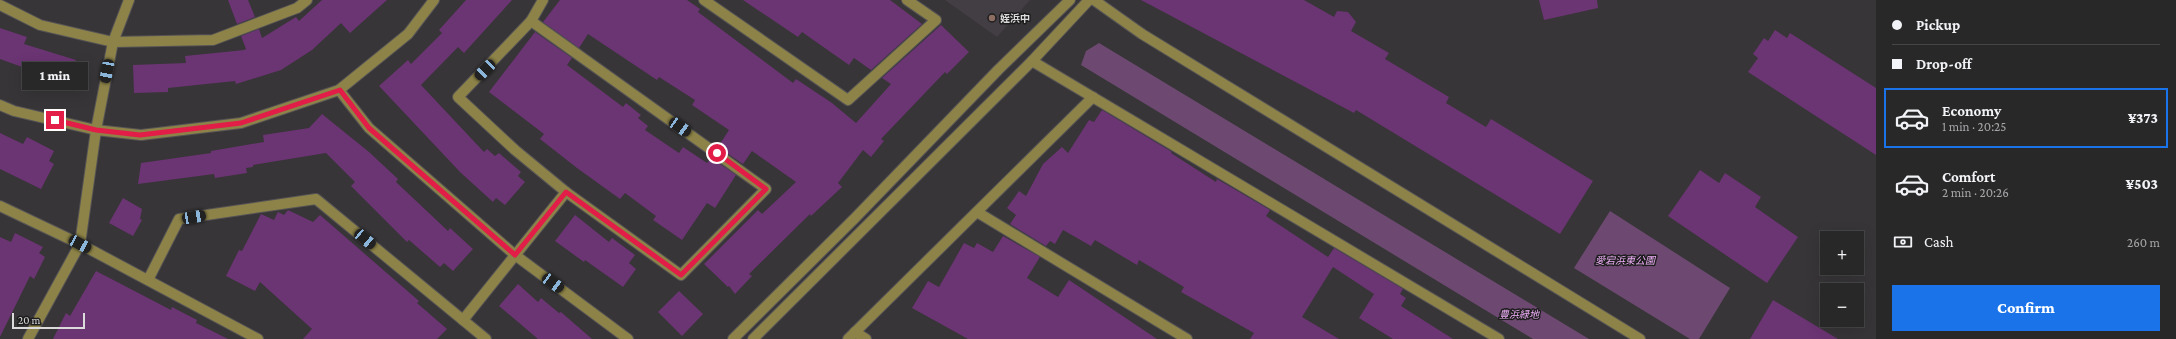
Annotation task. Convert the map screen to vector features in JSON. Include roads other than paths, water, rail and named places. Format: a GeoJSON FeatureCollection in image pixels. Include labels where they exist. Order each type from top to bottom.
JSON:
{"type":"FeatureCollection","features":[{"type":"Feature","properties":{"kind":"street"},"geometry":{"type":"LineString","coordinates":[[28,339],[80,244],[96,130],[113,42],[129,0]]}},
{"type":"Feature","properties":{"kind":"street"},"geometry":{"type":"LineString","coordinates":[[0,5],[40,25],[113,42],[213,40],[297,8],[307,0]]}},
{"type":"Feature","properties":{"kind":"street"},"geometry":{"type":"LineString","coordinates":[[0,105],[14,111],[96,130],[140,135],[241,123],[340,90],[408,34],[434,0]]}},
{"type":"Feature","properties":{"kind":"street"},"geometry":{"type":"LineString","coordinates":[[531,22],[766,189],[681,275],[566,192],[515,150],[458,97],[531,22],[543,0]]}},
{"type":"Feature","properties":{"kind":"street"},"geometry":{"type":"LineString","coordinates":[[704,0],[848,100],[936,20],[907,0]]}},
{"type":"Feature","properties":{"kind":"street"},"geometry":{"type":"LineString","coordinates":[[733,339],[855,218],[999,69],[1070,0]]}},
{"type":"Feature","properties":{"kind":"street"},"geometry":{"type":"LineString","coordinates":[[753,339],[1032,60],[1089,0]]}},
{"type":"Feature","properties":{"kind":"street"},"geometry":{"type":"LineString","coordinates":[[1094,0],[1142,34],[1640,339]]}},
{"type":"Feature","properties":{"kind":"street"},"geometry":{"type":"LineString","coordinates":[[1032,60],[1498,339]]}},
{"type":"Feature","properties":{"kind":"street"},"geometry":{"type":"LineString","coordinates":[[340,90],[369,128],[515,255],[628,339]]}},
{"type":"Feature","properties":{"kind":"street"},"geometry":{"type":"LineString","coordinates":[[852,336],[1093,97]]}},
{"type":"Feature","properties":{"kind":"street"},"geometry":{"type":"LineString","coordinates":[[463,320],[566,192]]}},
{"type":"Feature","properties":{"kind":"street"},"geometry":{"type":"LineString","coordinates":[[148,280],[179,219],[316,199],[486,339]]}},
{"type":"Feature","properties":{"kind":"street"},"geometry":{"type":"LineString","coordinates":[[0,206],[80,244],[258,339]]}},
{"type":"Feature","properties":{"kind":"street"},"geometry":{"type":"LineString","coordinates":[[977,212],[1187,339]]}},
{"type":"Feature","properties":{"kind":"street"},"geometry":{"type":"LineString","coordinates":[[852,336],[866,339]]}},
{"type":"Feature","properties":{"kind":"place","name":"姪浜中"},"geometry":{"type":"Point","coordinates":[992,18]}},
{"type":"Feature","properties":{"kind":"park label","name":"愛宕浜東公園"},"geometry":{"type":"Point","coordinates":[1625,260]}},
{"type":"Feature","properties":{"kind":"park label","name":"豊浜緑地"},"geometry":{"type":"Point","coordinates":[1519,314]}}]}
